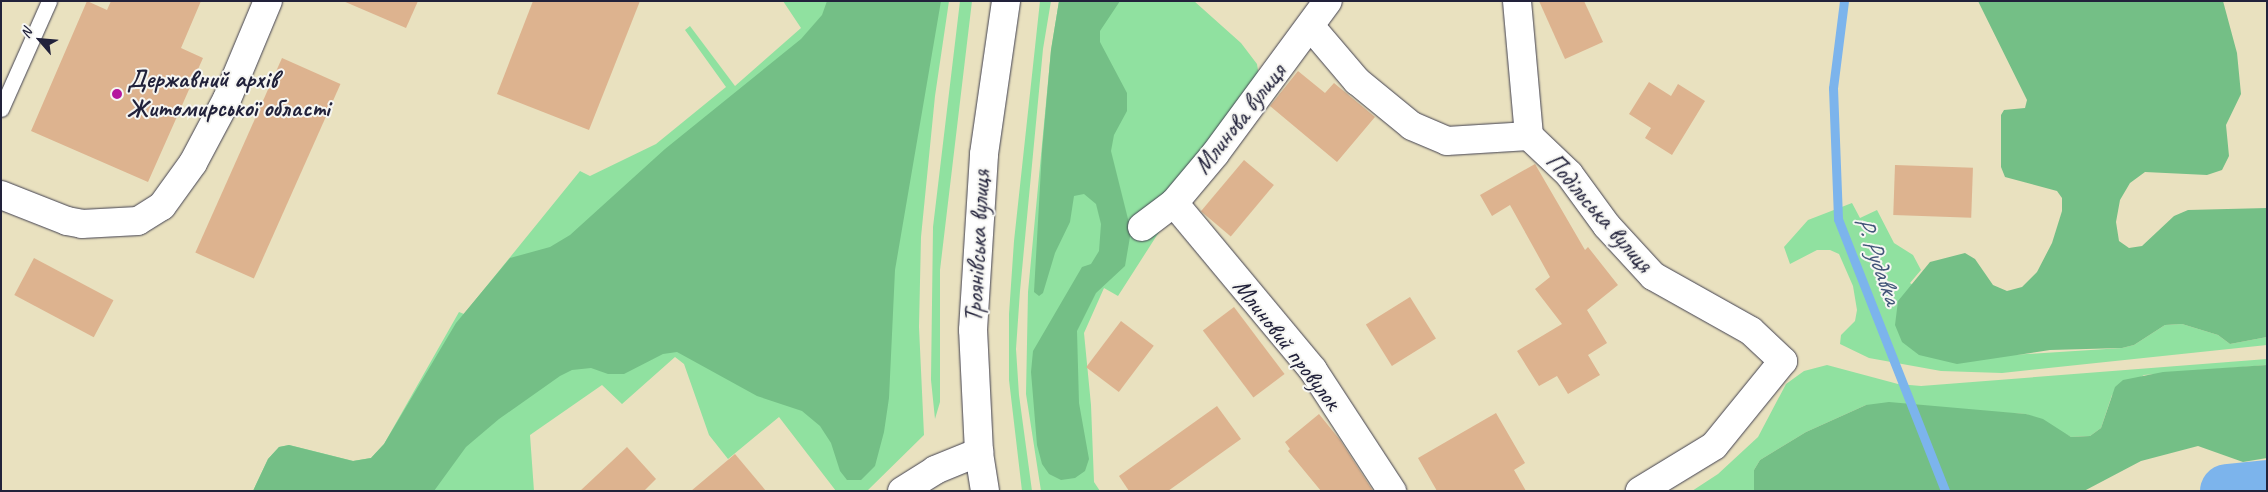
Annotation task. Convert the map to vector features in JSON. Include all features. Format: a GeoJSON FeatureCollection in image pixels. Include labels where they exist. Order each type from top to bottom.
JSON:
{"type":"FeatureCollection","features":[{"type":"Feature","properties":{"kind":"street"},"geometry":{"type":"LineString","coordinates":[[1,195],[67,221],[96,224],[138,221],[162,206],[193,163],[227,99],[268,1]]}},
{"type":"Feature","properties":{"kind":"street","name":"Троянівська вулиця"},"geometry":{"type":"LineString","coordinates":[[985,491],[979,452],[973,330],[984,154],[1006,1]]}},
{"type":"Feature","properties":{"kind":"street","name":"Млинова вулиця"},"geometry":{"type":"LineString","coordinates":[[1142,227],[1174,203],[1215,154],[1328,1]]}},
{"type":"Feature","properties":{"kind":"street","name":"Подільська вулиця"},"geometry":{"type":"LineString","coordinates":[[1517,1],[1529,136],[1569,174],[1607,226],[1653,276],[1751,331],[1783,361],[1714,446],[1640,491]]}},
{"type":"Feature","properties":{"kind":"street"},"geometry":{"type":"LineString","coordinates":[[1311,26],[1357,81],[1412,126],[1447,141],[1529,136]]}},
{"type":"Feature","properties":{"kind":"street","name":"Млиновий провулок"},"geometry":{"type":"LineString","coordinates":[[1174,203],[1313,370],[1392,491]]}},
{"type":"Feature","properties":{"kind":"street"},"geometry":{"type":"LineString","coordinates":[[902,491],[935,470],[979,452]]}},
{"type":"Feature","properties":{"kind":"lane"},"geometry":{"type":"LineString","coordinates":[[1,109],[49,1]]}},
{"type":"Feature","properties":{"kind":"green space"},"geometry":{"type":"Polygon","coordinates":[[[783,1],[949,1],[935,96],[921,237],[919,327],[924,435],[867,491],[836,491],[779,417],[728,459],[709,435],[684,364],[675,357],[622,404],[602,385],[530,435],[534,491],[253,491],[268,459],[279,447],[289,445],[353,461],[371,458],[384,444],[459,312],[464,314],[580,171],[590,176],[656,144],[726,87],[685,30],[690,26],[735,86],[801,28],[783,1]]]}},
{"type":"Feature","properties":{"kind":"green space"},"geometry":{"type":"Polygon","coordinates":[[[827,1],[941,1],[895,270],[889,398],[884,432],[875,466],[861,480],[847,480],[840,471],[831,443],[820,426],[802,411],[757,396],[677,352],[663,354],[624,374],[608,374],[591,368],[572,370],[560,376],[499,419],[466,447],[434,491],[253,491],[268,459],[279,447],[289,445],[353,461],[371,458],[384,444],[456,323],[510,258],[550,247],[570,235],[665,149],[801,39],[822,15],[827,1]]]}},
{"type":"Feature","properties":{"kind":"green space"},"geometry":{"type":"Polygon","coordinates":[[[960,1],[972,1],[940,270],[940,402],[935,419],[931,380],[933,227],[960,1]]]}},
{"type":"Feature","properties":{"kind":"green space"},"geometry":{"type":"Polygon","coordinates":[[[1040,1],[1051,1],[1043,49],[1016,349],[1019,395],[1032,491],[1022,491],[1009,380],[1009,314],[1014,241],[1040,1]]]}},
{"type":"Feature","properties":{"kind":"green space"},"geometry":{"type":"Polygon","coordinates":[[[1059,1],[1194,1],[1241,43],[1257,64],[1259,76],[1118,296],[1104,288],[1084,333],[1091,405],[1094,482],[1100,491],[1041,491],[1026,394],[1028,292],[1051,50],[1059,1]]]}},
{"type":"Feature","properties":{"kind":"green space"},"geometry":{"type":"Polygon","coordinates":[[[1059,1],[1120,1],[1100,31],[1100,42],[1127,93],[1127,111],[1114,135],[1111,151],[1131,231],[1125,266],[1096,293],[1077,331],[1079,403],[1089,459],[1085,471],[1075,478],[1061,480],[1049,474],[1042,464],[1037,445],[1031,372],[1033,351],[1082,267],[1091,264],[1099,251],[1101,224],[1096,204],[1084,194],[1074,196],[1070,222],[1055,253],[1043,293],[1039,296],[1034,292],[1042,151],[1051,50],[1059,1]]]}},
{"type":"Feature","properties":{"kind":"green space"},"geometry":{"type":"Polygon","coordinates":[[[1978,1],[2223,1],[2237,53],[2241,94],[2226,125],[2229,156],[2222,170],[2207,175],[2145,172],[2130,183],[2120,200],[2116,222],[2119,241],[2129,248],[2142,246],[2174,216],[2188,210],[2267,208],[2267,337],[2230,344],[2218,335],[2182,324],[2165,325],[2134,345],[2122,348],[2050,350],[1957,364],[1919,355],[1902,342],[1895,325],[1898,301],[1930,262],[1965,253],[1975,259],[1993,285],[2007,291],[2022,287],[2037,272],[2052,243],[2062,211],[2062,198],[2057,191],[2005,177],[2001,167],[2001,115],[2004,110],[2025,108],[2027,100],[1978,1]]]}},
{"type":"Feature","properties":{"kind":"green space"},"geometry":{"type":"Polygon","coordinates":[[[1852,203],[1860,218],[1877,210],[1894,243],[1913,255],[1921,270],[1910,283],[2012,355],[2122,348],[2134,345],[2165,325],[2182,324],[2218,335],[2230,344],[2267,337],[2267,345],[2002,373],[1941,371],[1869,358],[1840,344],[1841,335],[1855,321],[1857,310],[1853,286],[1839,254],[1830,250],[1817,250],[1790,264],[1784,247],[1808,220],[1852,203]]]}},
{"type":"Feature","properties":{"kind":"green space"},"geometry":{"type":"Polygon","coordinates":[[[2267,359],[2267,365],[2144,375],[2112,395],[2101,428],[2090,436],[2071,437],[2026,414],[1866,405],[1806,432],[1760,460],[1754,470],[1754,491],[1692,491],[1718,474],[1758,437],[1786,384],[1804,371],[1827,365],[1898,384],[1921,386],[2267,359]]]}},
{"type":"Feature","properties":{"kind":"green space"},"geometry":{"type":"Polygon","coordinates":[[[2267,365],[2267,458],[2243,462],[2198,446],[2141,461],[2084,491],[1754,491],[1754,470],[1760,460],[1806,432],[1866,405],[1889,402],[2026,414],[2043,419],[2071,437],[2090,436],[2101,428],[2115,387],[2123,380],[2163,372],[2267,365]]]}},
{"type":"Feature","properties":{"kind":"building","name":"Державний архів Житомирської області"},"geometry":{"type":"Polygon","coordinates":[[[87,1],[107,10],[111,1],[201,1],[181,48],[203,58],[148,182],[31,131],[87,1]]]}},
{"type":"Feature","properties":{"kind":"building"},"geometry":{"type":"Polygon","coordinates":[[[343,1],[418,1],[406,28],[343,1]]]}},
{"type":"Feature","properties":{"kind":"building"},"geometry":{"type":"Polygon","coordinates":[[[533,1],[640,1],[589,130],[497,94],[533,1]]]}},
{"type":"Feature","properties":{"kind":"building"},"geometry":{"type":"Polygon","coordinates":[[[1539,1],[1584,1],[1603,42],[1565,59],[1539,1]]]}},
{"type":"Feature","properties":{"kind":"building"},"geometry":{"type":"Polygon","coordinates":[[[282,58],[340,84],[254,279],[195,253],[282,58]]]}},
{"type":"Feature","properties":{"kind":"building"},"geometry":{"type":"Polygon","coordinates":[[[1298,71],[1325,93],[1334,83],[1375,117],[1337,162],[1270,106],[1298,71]]]}},
{"type":"Feature","properties":{"kind":"building"},"geometry":{"type":"Polygon","coordinates":[[[1649,82],[1671,96],[1678,84],[1705,101],[1672,155],[1645,138],[1651,128],[1629,114],[1649,82]]]}},
{"type":"Feature","properties":{"kind":"building"},"geometry":{"type":"Polygon","coordinates":[[[1244,160],[1274,185],[1231,236],[1201,211],[1244,160]]]}},
{"type":"Feature","properties":{"kind":"building"},"geometry":{"type":"Polygon","coordinates":[[[1535,164],[1585,250],[1588,247],[1618,285],[1587,310],[1607,343],[1588,355],[1600,375],[1568,394],[1557,376],[1539,386],[1517,351],[1562,324],[1535,289],[1550,277],[1510,205],[1492,216],[1480,195],[1535,164]]]}},
{"type":"Feature","properties":{"kind":"building"},"geometry":{"type":"Polygon","coordinates":[[[1895,165],[1973,168],[1971,218],[1893,215],[1895,165]]]}},
{"type":"Feature","properties":{"kind":"building"},"geometry":{"type":"Polygon","coordinates":[[[34,258],[113,300],[94,337],[14,295],[34,258]]]}},
{"type":"Feature","properties":{"kind":"building"},"geometry":{"type":"Polygon","coordinates":[[[1410,297],[1436,339],[1392,366],[1366,325],[1410,297]]]}},
{"type":"Feature","properties":{"kind":"building"},"geometry":{"type":"Polygon","coordinates":[[[1234,307],[1285,374],[1253,398],[1203,330],[1234,307]]]}},
{"type":"Feature","properties":{"kind":"building"},"geometry":{"type":"Polygon","coordinates":[[[1121,321],[1154,346],[1119,392],[1086,367],[1121,321]]]}},
{"type":"Feature","properties":{"kind":"building"},"geometry":{"type":"Polygon","coordinates":[[[1217,406],[1241,439],[1168,491],[1129,491],[1119,476],[1217,406]]]}},
{"type":"Feature","properties":{"kind":"building"},"geometry":{"type":"Polygon","coordinates":[[[1496,413],[1525,463],[1514,470],[1526,491],[1437,491],[1418,458],[1496,413]]]}},
{"type":"Feature","properties":{"kind":"building"},"geometry":{"type":"Polygon","coordinates":[[[1319,414],[1340,440],[1373,491],[1321,491],[1288,451],[1290,449],[1285,442],[1319,414]]]}},
{"type":"Feature","properties":{"kind":"building"},"geometry":{"type":"Polygon","coordinates":[[[627,447],[656,479],[644,491],[580,491],[627,447]]]}},
{"type":"Feature","properties":{"kind":"building"},"geometry":{"type":"Polygon","coordinates":[[[735,454],[766,491],[691,491],[735,454]]]}},
{"type":"Feature","properties":{"kind":"waterway","name":"Р. Рудавка"},"geometry":{"type":"LineString","coordinates":[[1844,1],[1833,88],[1838,219],[1945,491]]}},
{"type":"Feature","properties":{"kind":"waterway"},"geometry":{"type":"LineString","coordinates":[[2227,491],[2267,487]]}},
{"type":"Feature","properties":{"kind":"place","name":"Державний архів Житомирської області"},"geometry":{"type":"Point","coordinates":[117,94]}}]}
